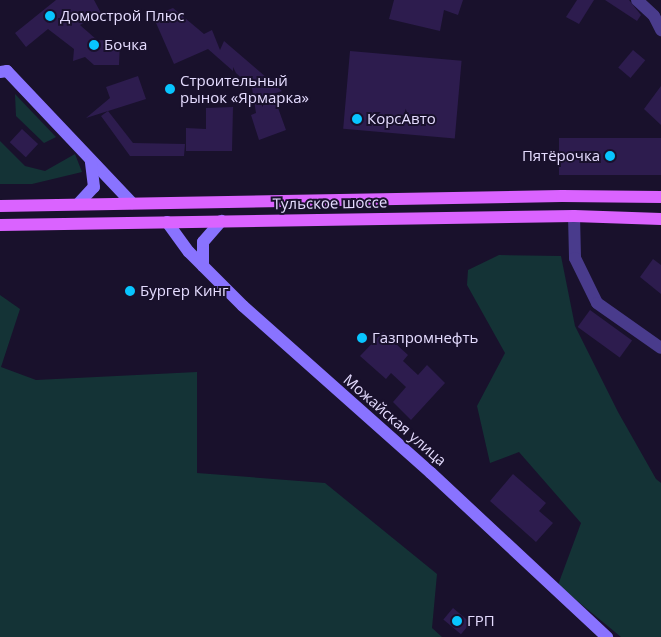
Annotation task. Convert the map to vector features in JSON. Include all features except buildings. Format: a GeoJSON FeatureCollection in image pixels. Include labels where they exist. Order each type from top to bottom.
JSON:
{"type":"FeatureCollection","features":[{"type":"Feature","properties":{"kind":"main road","name":"Тульское шоссе"},"geometry":{"type":"LineString","coordinates":[[0,206],[661,197]]}},
{"type":"Feature","properties":{"kind":"main road","name":"Тульское шоссе"},"geometry":{"type":"LineString","coordinates":[[0,225],[574,216],[661,219]]}},
{"type":"Feature","properties":{"kind":"street"},"geometry":{"type":"LineString","coordinates":[[637,0],[654,16],[661,30]]}},
{"type":"Feature","properties":{"kind":"street"},"geometry":{"type":"LineString","coordinates":[[2,69],[132,203]]}},
{"type":"Feature","properties":{"kind":"street"},"geometry":{"type":"LineString","coordinates":[[78,204],[94,187],[91,161]]}},
{"type":"Feature","properties":{"kind":"street"},"geometry":{"type":"LineString","coordinates":[[574,216],[575,258],[597,303],[661,348]]}},
{"type":"Feature","properties":{"kind":"street"},"geometry":{"type":"LineString","coordinates":[[203,266],[203,242],[221,221]]}},
{"type":"Feature","properties":{"kind":"street","name":"Можайская улица"},"geometry":{"type":"LineString","coordinates":[[167,222],[203,266],[243,306],[431,473],[607,637]]}},
{"type":"Feature","properties":{"kind":"green space"},"geometry":{"type":"Polygon","coordinates":[[[15,94],[56,137],[44,143],[16,116],[15,94]]]}},
{"type":"Feature","properties":{"kind":"green space"},"geometry":{"type":"Polygon","coordinates":[[[0,141],[25,166],[45,171],[75,154],[82,172],[32,184],[0,184],[0,141]]]}},
{"type":"Feature","properties":{"kind":"green space"},"geometry":{"type":"Polygon","coordinates":[[[499,255],[561,256],[575,326],[618,412],[656,479],[661,483],[661,637],[621,637],[558,585],[581,523],[519,452],[490,463],[477,406],[505,353],[467,285],[468,270],[499,255]]]}},
{"type":"Feature","properties":{"kind":"green space"},"geometry":{"type":"Polygon","coordinates":[[[0,295],[20,309],[1,367],[36,380],[197,372],[197,473],[325,483],[437,574],[432,628],[442,637],[0,637],[0,295]]]}},
{"type":"Feature","properties":{"kind":"place","name":"Домострой Плюс"},"geometry":{"type":"Point","coordinates":[50,16]}},
{"type":"Feature","properties":{"kind":"place","name":"Бочка"},"geometry":{"type":"Point","coordinates":[94,45]}},
{"type":"Feature","properties":{"kind":"place","name":"Строительный рынок «Ярмарка»"},"geometry":{"type":"Point","coordinates":[170,89]}},
{"type":"Feature","properties":{"kind":"place","name":"КорсАвто"},"geometry":{"type":"Point","coordinates":[357,119]}},
{"type":"Feature","properties":{"kind":"place","name":"Пятёрочка"},"geometry":{"type":"Point","coordinates":[610,156]}},
{"type":"Feature","properties":{"kind":"place","name":"Бургер Кинг"},"geometry":{"type":"Point","coordinates":[130,291]}},
{"type":"Feature","properties":{"kind":"place","name":"Газпромнефть"},"geometry":{"type":"Point","coordinates":[362,338]}},
{"type":"Feature","properties":{"kind":"place","name":"ГРП"},"geometry":{"type":"Point","coordinates":[457,621]}}]}
